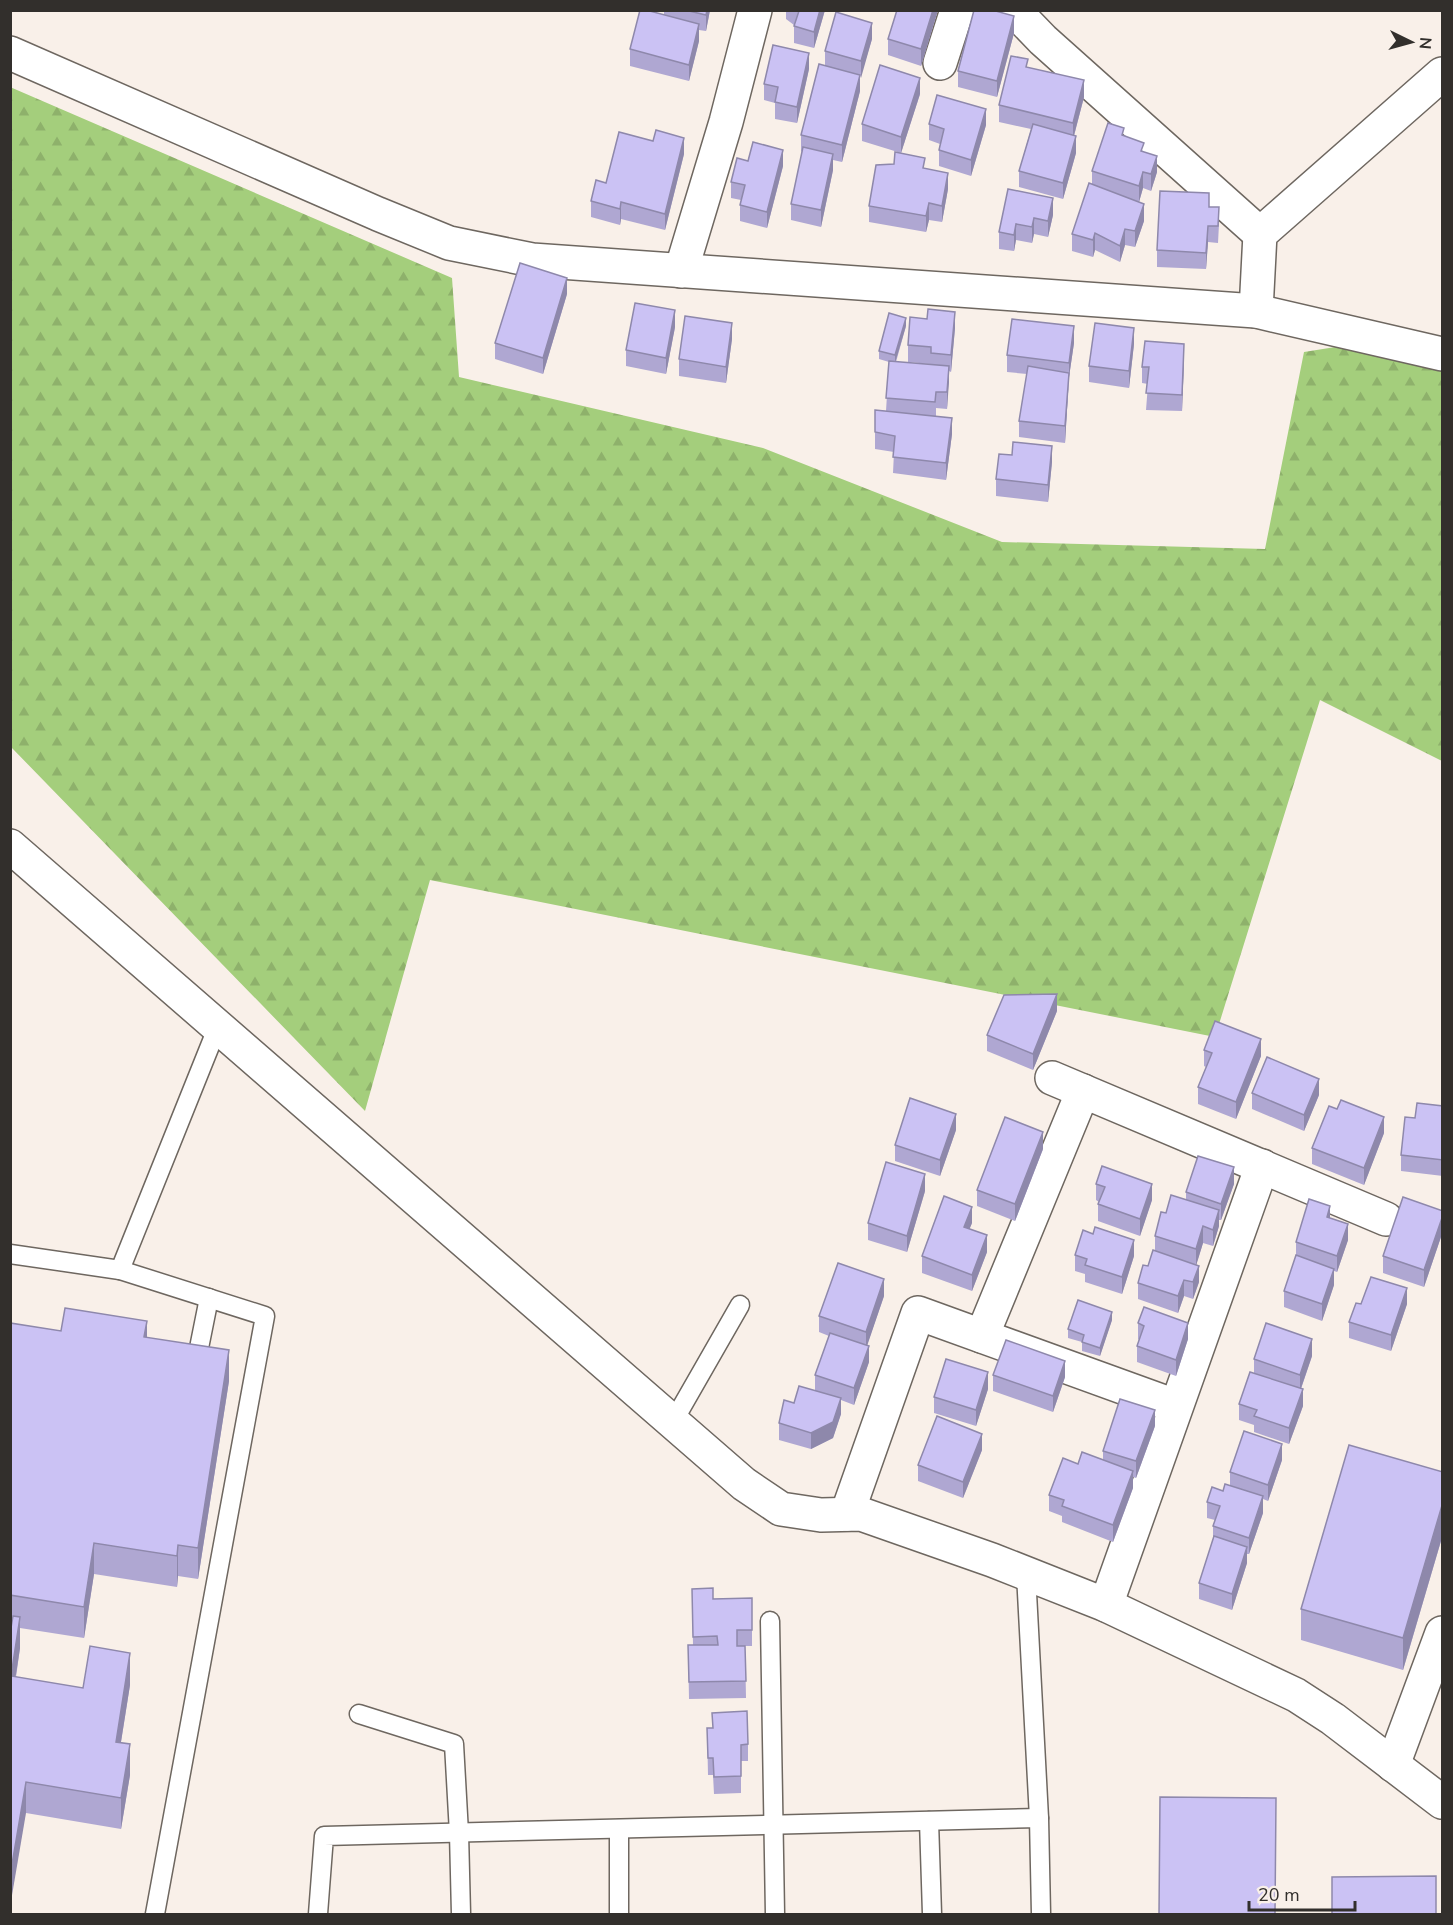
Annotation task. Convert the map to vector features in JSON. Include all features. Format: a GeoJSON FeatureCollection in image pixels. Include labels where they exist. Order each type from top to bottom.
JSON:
{"type":"FeatureCollection","features":[{"type":"Feature","properties":{"kind":"street"},"geometry":{"type":"LineString","coordinates":[[681,271],[726,122],[755,10]]}},
{"type":"Feature","properties":{"kind":"street"},"geometry":{"type":"LineString","coordinates":[[940,63],[957,10]]}},
{"type":"Feature","properties":{"kind":"street"},"geometry":{"type":"LineString","coordinates":[[1014,10],[1043,40],[1260,234]]}},
{"type":"Feature","properties":{"kind":"street"},"geometry":{"type":"LineString","coordinates":[[10,53],[449,243],[532,260],[1256,311],[1443,354]]}},
{"type":"Feature","properties":{"kind":"street"},"geometry":{"type":"LineString","coordinates":[[1256,311],[1260,234],[1443,74]]}},
{"type":"Feature","properties":{"kind":"street"},"geometry":{"type":"LineString","coordinates":[[10,846],[744,1484],[781,1509],[821,1515],[861,1514],[899,1526],[1106,1605],[1296,1695],[1333,1719],[1443,1802]]}},
{"type":"Feature","properties":{"kind":"street"},"geometry":{"type":"LineString","coordinates":[[1052,1078],[1386,1219]]}},
{"type":"Feature","properties":{"kind":"street"},"geometry":{"type":"LineString","coordinates":[[982,1336],[1083,1091]]}},
{"type":"Feature","properties":{"kind":"street"},"geometry":{"type":"LineString","coordinates":[[1106,1605],[1262,1166]]}},
{"type":"Feature","properties":{"kind":"street"},"geometry":{"type":"LineString","coordinates":[[847,1514],[918,1313],[1175,1406]]}},
{"type":"Feature","properties":{"kind":"street"},"geometry":{"type":"LineString","coordinates":[[1393,1765],[1443,1633]]}},
{"type":"Feature","properties":{"kind":"lane"},"geometry":{"type":"LineString","coordinates":[[120,1270],[218,1026]]}},
{"type":"Feature","properties":{"kind":"lane"},"geometry":{"type":"LineString","coordinates":[[10,1254],[120,1270],[265,1316],[155,1914]]}},
{"type":"Feature","properties":{"kind":"lane"},"geometry":{"type":"LineString","coordinates":[[197,1358],[209,1298]]}},
{"type":"Feature","properties":{"kind":"lane"},"geometry":{"type":"LineString","coordinates":[[672,1422],[740,1305]]}},
{"type":"Feature","properties":{"kind":"lane"},"geometry":{"type":"LineString","coordinates":[[1026,1574],[1039,1818],[1041,1914]]}},
{"type":"Feature","properties":{"kind":"lane"},"geometry":{"type":"LineString","coordinates":[[770,1621],[775,1914]]}},
{"type":"Feature","properties":{"kind":"lane"},"geometry":{"type":"LineString","coordinates":[[359,1714],[454,1744],[461,1914]]}},
{"type":"Feature","properties":{"kind":"lane"},"geometry":{"type":"LineString","coordinates":[[318,1914],[324,1836],[1039,1818]]}},
{"type":"Feature","properties":{"kind":"lane"},"geometry":{"type":"LineString","coordinates":[[929,1821],[932,1914]]}},
{"type":"Feature","properties":{"kind":"lane"},"geometry":{"type":"LineString","coordinates":[[619,1829],[619,1914]]}},
{"type":"Feature","properties":{"kind":"green space"},"geometry":{"type":"Polygon","coordinates":[[[10,87],[452,278],[459,377],[763,448],[1002,542],[1265,549],[1304,352],[1348,345],[1442,368],[1442,761],[1320,700],[1215,1037],[430,880],[365,1111],[11,747],[10,87]]]}},
{"type":"Feature","properties":{"kind":"building"},"geometry":{"type":"Polygon","coordinates":[[[640,10],[699,24],[689,65],[630,49],[640,10]]]}},
{"type":"Feature","properties":{"kind":"building"},"geometry":{"type":"Polygon","coordinates":[[[685,10],[707,10],[706,15],[685,10]]]}},
{"type":"Feature","properties":{"kind":"building"},"geometry":{"type":"Polygon","coordinates":[[[797,10],[820,10],[814,32],[794,26],[799,11],[797,10]]]}},
{"type":"Feature","properties":{"kind":"building"},"geometry":{"type":"Polygon","coordinates":[[[897,10],[933,10],[921,49],[888,39],[897,10]]]}},
{"type":"Feature","properties":{"kind":"building"},"geometry":{"type":"Polygon","coordinates":[[[974,10],[992,10],[1014,16],[997,81],[958,71],[974,10]]]}},
{"type":"Feature","properties":{"kind":"building"},"geometry":{"type":"Polygon","coordinates":[[[836,12],[872,23],[861,61],[825,51],[836,12]]]}},
{"type":"Feature","properties":{"kind":"building"},"geometry":{"type":"Polygon","coordinates":[[[773,45],[809,53],[797,107],[775,102],[778,87],[764,84],[773,45]]]}},
{"type":"Feature","properties":{"kind":"building"},"geometry":{"type":"Polygon","coordinates":[[[1011,56],[1028,59],[1026,67],[1084,80],[1073,123],[999,105],[1011,56]]]}},
{"type":"Feature","properties":{"kind":"building"},"geometry":{"type":"Polygon","coordinates":[[[819,64],[860,75],[842,145],[801,135],[819,64]]]}},
{"type":"Feature","properties":{"kind":"building"},"geometry":{"type":"Polygon","coordinates":[[[880,65],[920,78],[901,137],[862,124],[880,65]]]}},
{"type":"Feature","properties":{"kind":"building"},"geometry":{"type":"Polygon","coordinates":[[[937,95],[986,109],[971,160],[939,150],[944,129],[929,124],[937,95]]]}},
{"type":"Feature","properties":{"kind":"building"},"geometry":{"type":"Polygon","coordinates":[[[1108,123],[1124,128],[1122,135],[1144,143],[1141,151],[1157,156],[1151,174],[1143,172],[1139,186],[1092,171],[1108,123]]]}},
{"type":"Feature","properties":{"kind":"building"},"geometry":{"type":"Polygon","coordinates":[[[1033,124],[1076,136],[1063,183],[1019,171],[1033,124]]]}},
{"type":"Feature","properties":{"kind":"building"},"geometry":{"type":"Polygon","coordinates":[[[656,130],[684,138],[665,214],[621,202],[620,209],[591,201],[596,180],[606,183],[619,132],[653,141],[656,130]]]}},
{"type":"Feature","properties":{"kind":"building"},"geometry":{"type":"Polygon","coordinates":[[[753,142],[783,150],[767,212],[740,205],[745,185],[731,182],[737,158],[748,161],[753,142]]]}},
{"type":"Feature","properties":{"kind":"building"},"geometry":{"type":"Polygon","coordinates":[[[803,147],[833,154],[821,210],[791,204],[803,147]]]}},
{"type":"Feature","properties":{"kind":"building"},"geometry":{"type":"Polygon","coordinates":[[[895,152],[925,158],[923,168],[948,173],[942,206],[929,203],[926,216],[869,206],[876,165],[894,164],[895,152]]]}},
{"type":"Feature","properties":{"kind":"building"},"geometry":{"type":"Polygon","coordinates":[[[1089,183],[1144,204],[1135,231],[1125,229],[1120,246],[1095,233],[1093,240],[1072,234],[1089,183]]]}},
{"type":"Feature","properties":{"kind":"building"},"geometry":{"type":"Polygon","coordinates":[[[1008,189],[1053,198],[1048,221],[1034,218],[1032,227],[1016,224],[1014,235],[999,232],[1008,189]]]}},
{"type":"Feature","properties":{"kind":"building"},"geometry":{"type":"Polygon","coordinates":[[[1160,191],[1209,193],[1209,207],[1219,207],[1218,226],[1208,226],[1206,253],[1157,250],[1160,191]]]}},
{"type":"Feature","properties":{"kind":"building"},"geometry":{"type":"Polygon","coordinates":[[[520,263],[567,278],[543,358],[495,343],[520,263]]]}},
{"type":"Feature","properties":{"kind":"building"},"geometry":{"type":"Polygon","coordinates":[[[635,303],[675,310],[666,358],[626,350],[635,303]]]}},
{"type":"Feature","properties":{"kind":"building"},"geometry":{"type":"Polygon","coordinates":[[[928,309],[955,312],[951,355],[931,353],[931,347],[908,345],[910,317],[927,319],[928,309]]]}},
{"type":"Feature","properties":{"kind":"building"},"geometry":{"type":"Polygon","coordinates":[[[889,313],[906,318],[895,355],[879,351],[889,313]]]}},
{"type":"Feature","properties":{"kind":"building"},"geometry":{"type":"Polygon","coordinates":[[[685,316],[732,323],[726,367],[679,359],[685,316]]]}},
{"type":"Feature","properties":{"kind":"building"},"geometry":{"type":"Polygon","coordinates":[[[1012,319],[1074,326],[1069,363],[1007,355],[1012,319]]]}},
{"type":"Feature","properties":{"kind":"building"},"geometry":{"type":"Polygon","coordinates":[[[1095,323],[1134,328],[1129,371],[1089,366],[1095,323]]]}},
{"type":"Feature","properties":{"kind":"building"},"geometry":{"type":"Polygon","coordinates":[[[1145,341],[1184,344],[1182,395],[1146,393],[1149,367],[1142,367],[1145,341]]]}},
{"type":"Feature","properties":{"kind":"building"},"geometry":{"type":"Polygon","coordinates":[[[889,361],[949,366],[947,392],[936,392],[935,402],[886,398],[889,361]]]}},
{"type":"Feature","properties":{"kind":"building"},"geometry":{"type":"Polygon","coordinates":[[[1028,366],[1069,373],[1065,426],[1019,421],[1028,366]]]}},
{"type":"Feature","properties":{"kind":"building"},"geometry":{"type":"Polygon","coordinates":[[[875,410],[952,418],[946,463],[893,457],[895,436],[875,432],[875,410]]]}},
{"type":"Feature","properties":{"kind":"building"},"geometry":{"type":"Polygon","coordinates":[[[1013,442],[1052,446],[1048,485],[996,479],[999,454],[1012,455],[1013,442]]]}},
{"type":"Feature","properties":{"kind":"building"},"geometry":{"type":"Polygon","coordinates":[[[1057,994],[1033,1054],[987,1035],[1004,995],[1057,994]]]}},
{"type":"Feature","properties":{"kind":"building"},"geometry":{"type":"Polygon","coordinates":[[[1215,1021],[1261,1039],[1236,1102],[1198,1087],[1212,1053],[1204,1050],[1215,1021]]]}},
{"type":"Feature","properties":{"kind":"building"},"geometry":{"type":"Polygon","coordinates":[[[1267,1057],[1319,1079],[1304,1115],[1252,1093],[1267,1057]]]}},
{"type":"Feature","properties":{"kind":"building"},"geometry":{"type":"Polygon","coordinates":[[[910,1098],[956,1114],[940,1160],[895,1145],[910,1098]]]}},
{"type":"Feature","properties":{"kind":"building"},"geometry":{"type":"Polygon","coordinates":[[[1341,1100],[1384,1117],[1364,1168],[1312,1148],[1329,1106],[1337,1109],[1341,1100]]]}},
{"type":"Feature","properties":{"kind":"building"},"geometry":{"type":"Polygon","coordinates":[[[1417,1103],[1443,1106],[1443,1160],[1401,1155],[1405,1117],[1415,1118],[1417,1103]]]}},
{"type":"Feature","properties":{"kind":"building"},"geometry":{"type":"Polygon","coordinates":[[[1005,1117],[1043,1132],[1015,1204],[977,1190],[1005,1117]]]}},
{"type":"Feature","properties":{"kind":"building"},"geometry":{"type":"Polygon","coordinates":[[[1198,1156],[1234,1167],[1221,1204],[1186,1192],[1198,1156]]]}},
{"type":"Feature","properties":{"kind":"building"},"geometry":{"type":"Polygon","coordinates":[[[886,1162],[925,1174],[907,1236],[868,1223],[886,1162]]]}},
{"type":"Feature","properties":{"kind":"building"},"geometry":{"type":"Polygon","coordinates":[[[1102,1166],[1152,1184],[1140,1219],[1098,1204],[1105,1187],[1096,1184],[1102,1166]]]}},
{"type":"Feature","properties":{"kind":"building"},"geometry":{"type":"Polygon","coordinates":[[[1171,1195],[1219,1210],[1213,1230],[1203,1226],[1196,1249],[1155,1236],[1161,1212],[1166,1213],[1171,1195]]]}},
{"type":"Feature","properties":{"kind":"building"},"geometry":{"type":"Polygon","coordinates":[[[944,1196],[972,1207],[964,1227],[987,1235],[972,1275],[922,1256],[944,1196]]]}},
{"type":"Feature","properties":{"kind":"building"},"geometry":{"type":"Polygon","coordinates":[[[1403,1197],[1443,1211],[1424,1270],[1383,1256],[1403,1197]]]}},
{"type":"Feature","properties":{"kind":"building"},"geometry":{"type":"Polygon","coordinates":[[[1309,1199],[1330,1206],[1327,1217],[1348,1224],[1337,1256],[1296,1242],[1309,1199]]]}},
{"type":"Feature","properties":{"kind":"building"},"geometry":{"type":"Polygon","coordinates":[[[1095,1227],[1134,1240],[1122,1277],[1085,1265],[1087,1259],[1075,1255],[1083,1230],[1093,1234],[1095,1227]]]}},
{"type":"Feature","properties":{"kind":"building"},"geometry":{"type":"Polygon","coordinates":[[[1153,1250],[1199,1266],[1193,1282],[1184,1280],[1178,1296],[1138,1283],[1143,1265],[1148,1266],[1153,1250]]]}},
{"type":"Feature","properties":{"kind":"building"},"geometry":{"type":"Polygon","coordinates":[[[1296,1255],[1334,1269],[1322,1304],[1284,1291],[1296,1255]]]}},
{"type":"Feature","properties":{"kind":"building"},"geometry":{"type":"Polygon","coordinates":[[[838,1263],[884,1279],[866,1332],[819,1316],[838,1263]]]}},
{"type":"Feature","properties":{"kind":"building"},"geometry":{"type":"Polygon","coordinates":[[[1371,1277],[1407,1288],[1391,1335],[1349,1322],[1356,1303],[1361,1304],[1371,1277]]]}},
{"type":"Feature","properties":{"kind":"building"},"geometry":{"type":"Polygon","coordinates":[[[1078,1300],[1112,1312],[1100,1348],[1082,1342],[1084,1335],[1068,1329],[1078,1300]]]}},
{"type":"Feature","properties":{"kind":"building"},"geometry":{"type":"Polygon","coordinates":[[[1144,1307],[1188,1323],[1176,1360],[1137,1346],[1144,1326],[1138,1323],[1144,1307]]]}},
{"type":"Feature","properties":{"kind":"building"},"geometry":{"type":"Polygon","coordinates":[[[65,1308],[147,1321],[144,1337],[229,1350],[198,1548],[178,1545],[177,1556],[94,1543],[84,1607],[10,1595],[10,1323],[61,1331],[65,1308]]]}},
{"type":"Feature","properties":{"kind":"building"},"geometry":{"type":"Polygon","coordinates":[[[1266,1323],[1312,1339],[1300,1375],[1254,1359],[1266,1323]]]}},
{"type":"Feature","properties":{"kind":"building"},"geometry":{"type":"Polygon","coordinates":[[[830,1333],[869,1346],[854,1388],[815,1375],[830,1333]]]}},
{"type":"Feature","properties":{"kind":"building"},"geometry":{"type":"Polygon","coordinates":[[[1006,1340],[1065,1361],[1053,1396],[993,1375],[1006,1340]]]}},
{"type":"Feature","properties":{"kind":"building"},"geometry":{"type":"Polygon","coordinates":[[[946,1359],[988,1372],[976,1410],[934,1397],[946,1359]]]}},
{"type":"Feature","properties":{"kind":"building"},"geometry":{"type":"Polygon","coordinates":[[[1250,1372],[1303,1389],[1289,1428],[1254,1416],[1257,1410],[1239,1404],[1250,1372]]]}},
{"type":"Feature","properties":{"kind":"building"},"geometry":{"type":"Polygon","coordinates":[[[799,1386],[841,1398],[833,1422],[811,1433],[779,1423],[784,1400],[794,1403],[799,1386]]]}},
{"type":"Feature","properties":{"kind":"building"},"geometry":{"type":"Polygon","coordinates":[[[1120,1399],[1155,1410],[1136,1461],[1103,1451],[1120,1399]]]}},
{"type":"Feature","properties":{"kind":"building"},"geometry":{"type":"Polygon","coordinates":[[[937,1416],[982,1434],[963,1482],[918,1465],[937,1416]]]}},
{"type":"Feature","properties":{"kind":"building"},"geometry":{"type":"Polygon","coordinates":[[[1244,1431],[1282,1444],[1268,1485],[1230,1472],[1244,1431]]]}},
{"type":"Feature","properties":{"kind":"building"},"geometry":{"type":"Polygon","coordinates":[[[1349,1445],[1443,1472],[1443,1502],[1403,1638],[1301,1609],[1349,1445]]]}},
{"type":"Feature","properties":{"kind":"building"},"geometry":{"type":"Polygon","coordinates":[[[1082,1452],[1133,1471],[1113,1525],[1062,1506],[1064,1500],[1049,1495],[1063,1458],[1078,1464],[1082,1452]]]}},
{"type":"Feature","properties":{"kind":"building"},"geometry":{"type":"Polygon","coordinates":[[[1225,1484],[1263,1496],[1249,1538],[1213,1526],[1220,1506],[1207,1502],[1212,1487],[1223,1491],[1225,1484]]]}},
{"type":"Feature","properties":{"kind":"building"},"geometry":{"type":"Polygon","coordinates":[[[1214,1536],[1247,1547],[1232,1594],[1199,1583],[1214,1536]]]}},
{"type":"Feature","properties":{"kind":"building"},"geometry":{"type":"Polygon","coordinates":[[[713,1588],[713,1599],[752,1598],[752,1630],[737,1630],[737,1646],[745,1646],[746,1681],[689,1682],[688,1645],[718,1645],[717,1636],[693,1637],[692,1589],[713,1588]]]}},
{"type":"Feature","properties":{"kind":"building"},"geometry":{"type":"Polygon","coordinates":[[[13,1616],[20,1617],[11,1676],[83,1688],[90,1646],[130,1653],[116,1742],[130,1744],[121,1798],[26,1782],[10,1876],[10,1634],[13,1616]]]}},
{"type":"Feature","properties":{"kind":"building"},"geometry":{"type":"Polygon","coordinates":[[[747,1711],[748,1744],[741,1745],[741,1776],[714,1777],[713,1758],[708,1758],[707,1728],[713,1728],[712,1713],[747,1711]]]}},
{"type":"Feature","properties":{"kind":"building"},"geometry":{"type":"Polygon","coordinates":[[[1160,1797],[1276,1798],[1275,1914],[1159,1914],[1160,1797]]]}},
{"type":"Feature","properties":{"kind":"building"},"geometry":{"type":"Polygon","coordinates":[[[1436,1876],[1436,1914],[1332,1914],[1332,1877],[1436,1876]]]}}]}
